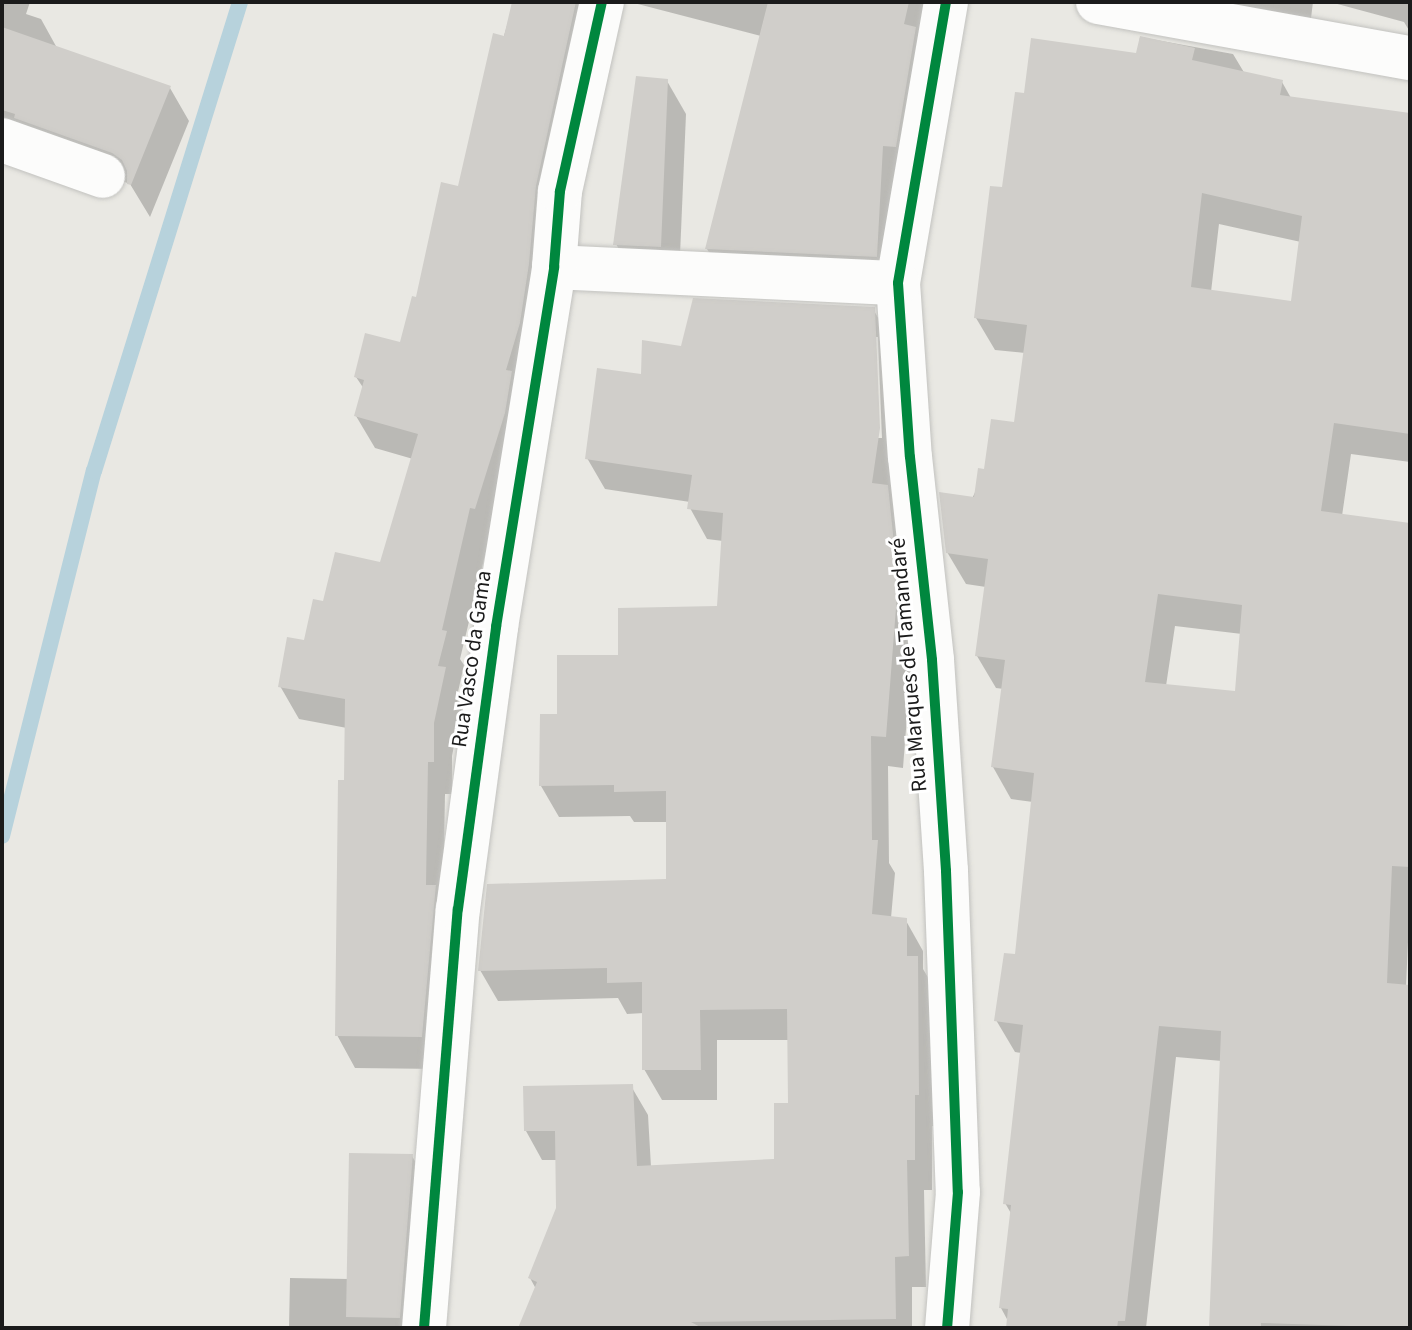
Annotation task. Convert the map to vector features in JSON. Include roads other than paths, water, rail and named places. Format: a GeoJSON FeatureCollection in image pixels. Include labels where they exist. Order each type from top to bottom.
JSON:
{"type":"FeatureCollection","features":[{"type":"Feature","properties":{"kind":"street","name":"Rua Vasco da Gama"},"geometry":{"type":"LineString","coordinates":[[424,1328],[458,909],[496,627],[554,267],[560,191],[602,2]]}},
{"type":"Feature","properties":{"kind":"street","name":"Rua Marques de Tamandaré"},"geometry":{"type":"LineString","coordinates":[[946,2],[898,283],[910,457],[932,660],[946,871],[958,1192],[947,1328]]}},
{"type":"Feature","properties":{"kind":"street"},"geometry":{"type":"LineString","coordinates":[[1098,2],[1410,58]]}},
{"type":"Feature","properties":{"kind":"street"},"geometry":{"type":"LineString","coordinates":[[2,140],[103,176]]}},
{"type":"Feature","properties":{"kind":"street"},"geometry":{"type":"LineString","coordinates":[[554,267],[898,283]]}},
{"type":"Feature","properties":{"kind":"waterway"},"geometry":{"type":"LineString","coordinates":[[2,836],[94,471],[240,2]]}}]}
